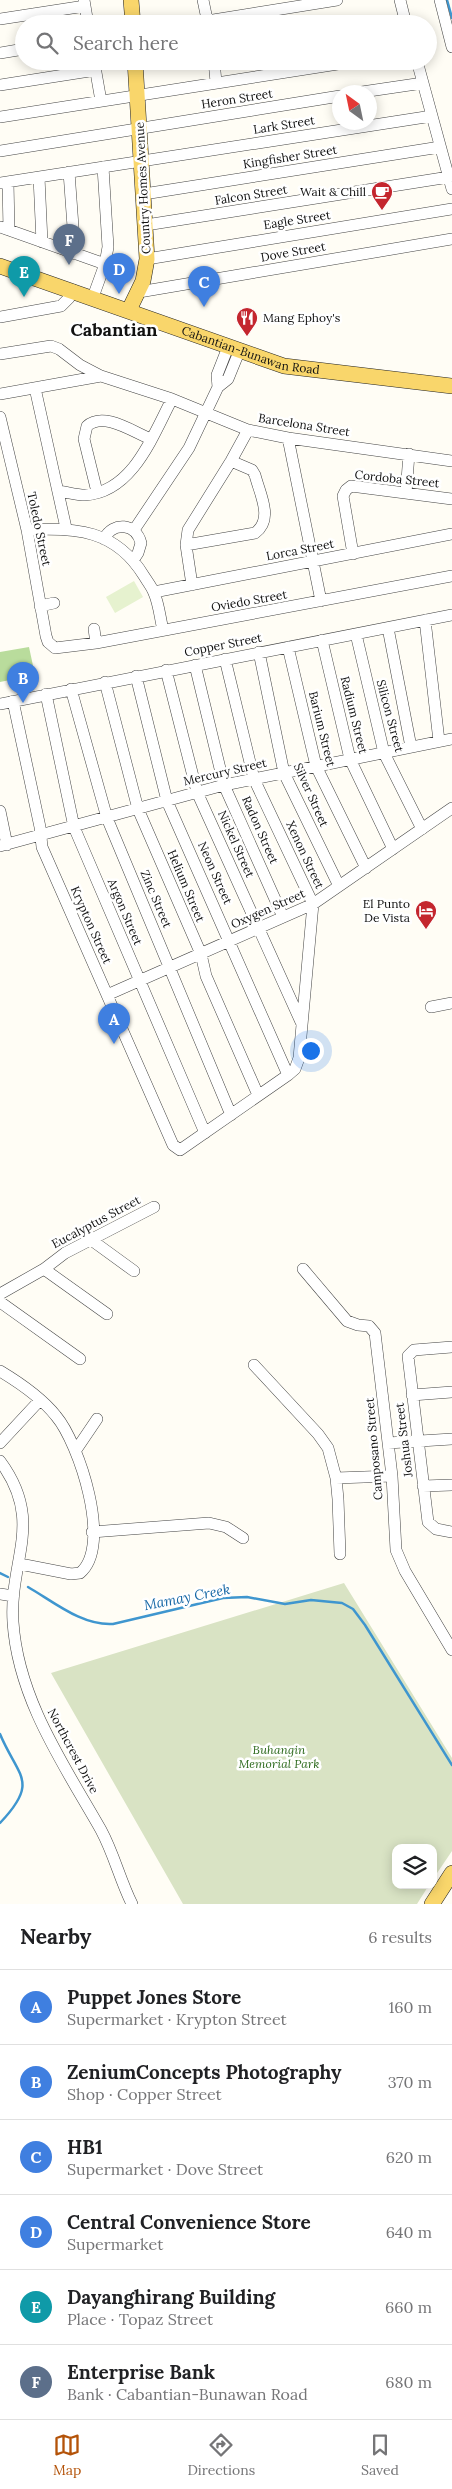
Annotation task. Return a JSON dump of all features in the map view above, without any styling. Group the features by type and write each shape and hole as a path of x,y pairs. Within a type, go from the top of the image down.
{"main road":[{"path":"132,0 133,15"},
{"name":"Country Homes Avenue","path":"129,310 138,292 147,258 136,70"},
{"name":"Cabantian-Bunawan Road","path":"0,266 73,290 234,349 299,368 452,386"},
{"path":"432,1904 452,1874"}],"street":[{"path":"203,0 206,15"},
{"path":"248,15 337,0"},
{"path":"400,0 402,15"},
{"path":"440,0 452,47"},
{"path":"21,15 84,3"},
{"path":"0,19 15,16"},
{"path":"0,53 15,50"},
{"path":"0,86 76,70"},
{"path":"96,70 101,101"},
{"path":"215,70 216,82"},
{"path":"0,118 297,70"},
{"path":"419,70 450,183"},
{"path":"377,90 422,83"},
{"name":"Heron Street","path":"0,151 332,97"},
{"name":"Lark Street","path":"4,182 432,116"},
{"name":"Kingfisher Street","path":"144,194 440,147"},
{"path":"92,297 105,264 108,238 103,167"},
{"path":"69,172 75,254"},
{"path":"39,177 42,242"},
{"path":"4,182 5,229 105,264"},
{"name":"Falcon Street","path":"146,225 450,183"},
{"name":"Eagle Street","path":"147,258 452,209"},
{"name":"Dove Street","path":"138,292 452,239"},
{"path":"0,316 61,306 67,301 73,290"},
{"name":"Barcelona Street","path":"0,354 51,346 59,349 80,365 100,376 172,399 248,430 288,438 452,460"},
{"path":"134,530 189,448 218,387 228,379 234,349"},
{"path":"0,394 100,376"},
{"path":"35,388 66,528"},
{"path":"58,491 85,494 97,492 115,484 129,473 151,439 172,399"},
{"name":"Toledo Street","path":"0,417 26,530 46,636 51,646"},
{"path":"97,492 84,439 84,431 87,426 97,420 108,421 151,439"},
{"path":"192,585 186,537 192,522 231,461 248,430"},
{"path":"288,438 321,601"},
{"path":"406,493 409,454"},
{"path":"186,545 255,533 262,528 266,518 255,475 252,470 231,461"},
{"name":"Cordoba Street","path":"353,554 343,496 351,486 452,499"},
{"path":"104,539 109,531 117,527 126,526 134,530 140,539 140,546 134,559"},
{"path":"26,530 66,528 104,539 134,559 154,592 163,630"},
{"name":"Lorca Street","path":"154,592 452,534"},
{"name":"Oviedo Street","path":"51,646 62,649 452,576"},
{"path":"40,606 54,603"},
{"name":"Copper Street","path":"0,704 71,688 452,615"},
{"path":"425,620 439,741"},
{"path":"388,628 411,747"},
{"path":"94,629 96,643"},
{"name":"Silicon Street","path":"356,634 384,753 422,829"},
{"name":"Radium Street","path":"322,640 350,759 393,849"},
{"name":"Barium Street","path":"288,647 316,766 366,868"},
{"name":"Silver Street","path":"259,652 284,773 339,886"},
{"name":"Xenon Street","path":"225,659 254,779 313,904 299,1058 292,1072"},
{"name":"Radon Street","path":"195,665 224,785 284,917"},
{"name":"Nickel Street","path":"166,670 197,792 302,1022"},
{"name":"Neon Street","path":"136,676 167,800 230,941 237,962 292,1072"},
{"name":"Helium Street","path":"105,682 138,809 201,954 206,976 258,1095"},
{"name":"Zinc Street","path":"71,688 107,818 231,1115"},
{"name":"Argon Street","path":"46,694 74,827 204,1134"},
{"name":"Krypton Street","path":"13,701 42,847 173,1145 177,1150 183,1148 204,1134"},
{"name":"Mercury Street","path":"4,846 224,785 452,739"},
{"name":"Oxygen Street","path":"107,995 313,904 452,808"},
{"path":"0,811 4,846"},
{"path":"431,1007 452,1003"},
{"path":"204,1134 292,1072"},
{"name":"Eucalyptus Street","path":"0,1294 44,1269 65,1253 154,1207"},
{"path":"90,1240 134,1271"},
{"path":"44,1269 107,1314"},
{"name":"Camposano Street","path":"303,1269 347,1321 369,1326 375,1334 392,1476 398,1556 452,1650"},
{"path":"0,1302 80,1358"},
{"name":"Joshua Street","path":"452,1347 410,1352 408,1356 423,1486 430,1525 439,1530 452,1532"},
{"path":"254,1366 325,1443 336,1478 340,1554"},
{"path":"0,1371 40,1400 56,1416 76,1450 89,1490 92,1507 92,1532 88,1562 80,1573 71,1574 20,1564"},
{"path":"412,1395 452,1392"},
{"path":"0,1443 40,1400"},
{"path":"76,1450 97,1419"},
{"path":"388,1443 452,1439"},
{"name":"Northcrest Drive","path":"0,1461 20,1494 22,1508 20,1564 13,1596 16,1647 39,1720 62,1765 101,1832 132,1904"},
{"path":"336,1478 392,1476"},
{"path":"423,1486 452,1485"},
{"path":"92,1532 208,1523 226,1527 243,1538"},
{"path":"0,1594 13,1596"}],"green space":[{"path":"134,581 143,597 115,613 106,597"},
{"path":"29,647 35,675 0,682 0,652"},
{"name":"Buhangin Memorial Park","path":"344,1583 452,1758 452,1851 437,1873 437,1844 392,1844 392,1889 426,1889 417,1904 183,1904 51,1673"}],"waterway":[{"path":"447,0 452,18"},
{"name":"Mamay Creek","path":"0,1573 8,1577"},
{"name":"Mamay Creek","path":"28,1587 69,1612 102,1624 113,1624 223,1598 247,1597 285,1604 311,1600 342,1603 353,1609 365,1625 452,1765"},
{"path":"0,1734 22,1779 19,1797 0,1823"}],"place":[{"name":"Wait & Chill","path":"382,211"},
{"name":"Enterprise Bank","path":"69,265"},
{"name":"Central Convenience Store","path":"119,294"},
{"name":"Dayanghirang Building","path":"24,297"},
{"name":"HB1","path":"204,307"},
{"name":"Mang Ephoy's","path":"247,337"},
{"name":"ZeniumConcepts Photography","path":"23,703"},
{"name":"El Punto De Vista","path":"426,930"},
{"name":"Puppet Jones Store","path":"114,1044"}],"district":[{"name":"Cabantian","path":"114,330"}]}
